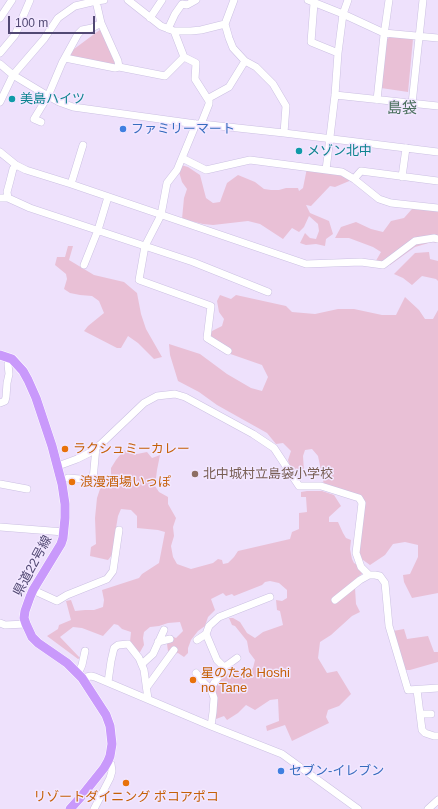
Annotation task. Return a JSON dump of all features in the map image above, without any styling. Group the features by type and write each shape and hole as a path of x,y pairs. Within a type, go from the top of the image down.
{"main road":[{"name":"県道22号線","path":"0,355 12,360 23,371 28,380 58,466 65,504 63,538 59,549 33,590 25,610 24,618 26,624"},
{"path":"26,624 32,637 38,643 66,663 80,676 106,715 110,726 112,744 108,761 104,768 70,809"}],"street":[{"path":"0,18 12,0"},
{"path":"0,53 15,35 30,0"},
{"path":"0,102 13,74 44,39 58,18 75,6 99,0 101,23 118,62 119,68"},
{"path":"128,0 160,26 171,30 201,30 226,24"},
{"path":"150,18 162,0"},
{"path":"196,0 187,5 182,4 175,14 171,30 184,57 196,63 195,79 209,101"},
{"path":"234,0 226,24 229,38 233,48 245,61 256,67 273,84 286,106 284,133"},
{"path":"326,170 343,14 348,0"},
{"path":"377,100 389,0"},
{"path":"412,104 423,0"},
{"path":"338,53 311,42 311,2 343,14 384,33 438,38"},
{"path":"41,122 34,119 48,96 65,58 78,34 82,30 92,28 101,23"},
{"path":"65,58 165,76 184,57"},
{"path":"228,351 207,338 211,306 139,280 145,246 161,215 167,183 177,170 209,104 209,98 229,87 245,61"},
{"path":"0,64 48,96 73,107 198,124 329,138 438,152"},
{"path":"335,95 438,106"},
{"path":"71,184 83,145"},
{"path":"402,177 406,148"},
{"path":"0,152 16,165 26,170 306,264 361,262 383,265 415,241 434,238 438,239"},
{"path":"182,158 206,170 250,160 342,172 354,179 379,199 391,203 438,208"},
{"path":"8,198 7,192 13,169 16,165"},
{"path":"354,179 361,171 438,181"},
{"path":"84,265 98,230 108,197"},
{"path":"0,198 8,198 30,208 193,262 268,292"},
{"path":"0,403 5,400 6,397 9,374 8,364 12,360"},
{"path":"58,466 89,453 144,403 157,396 175,394 196,402 247,430 274,448 299,486 321,486 359,498 362,503 356,553 361,567 369,575"},
{"path":"68,478 93,480 96,447"},
{"path":"0,484 27,489"},
{"path":"0,527 64,532"},
{"path":"33,590 57,601 107,579 113,571 119,530"},
{"path":"335,600 360,580 369,575 380,576 385,583 389,626 408,690 438,688"},
{"path":"197,640 206,634 209,626 218,617 270,596"},
{"path":"0,623 5,625 26,624"},
{"path":"142,664 153,654 164,630"},
{"path":"206,634 217,660 224,668"},
{"path":"158,642 170,639"},
{"path":"108,682 114,648 118,645 128,644 142,664 148,699"},
{"path":"147,687 174,650"},
{"path":"85,651 80,676 91,676 108,682 211,726 282,754 358,809"},
{"path":"211,689 224,668 237,658"},
{"path":"196,673 211,689 214,698 211,726"},
{"path":"417,690 422,730 425,733 438,736"},
{"path":"420,714 431,714"},
{"path":"94,809 112,771 111,764 108,761"},
{"path":"428,809 438,800"}],"shaded area":[{"path":"101,29 117,63 114,65 71,57 70,52"},
{"path":"391,36 413,39 408,92 381,88 386,40"},
{"path":"181,165 188,167 200,175 206,198 213,203 220,202 227,183 238,175 255,182 264,189 279,190 286,188 298,188 299,191 303,188 307,168 326,170 354,179 335,187 330,186 311,206 306,205 310,213 329,221 333,234 326,239 325,246 316,244 306,245 300,243 305,233 310,238 316,239 319,231 318,224 309,216 304,227 299,232 292,228 283,239 260,224 248,221 213,225 182,219 184,198 187,189 182,182 179,172"},
{"path":"412,209 438,210 438,243 432,242 415,247 390,265 374,264 381,252 373,247 349,238 335,238 341,227 356,222 371,229 383,232 391,221 404,218"},
{"path":"68,246 73,246 69,260 94,275 124,282 137,293 141,314 146,329 162,357 154,359 138,343 128,336 121,348 117,348 84,331 104,313 99,301 92,296 70,293 64,289 67,279 66,274 55,265 57,257 65,257"},
{"path":"429,252 430,259 438,261 438,281 436,279 422,276 412,285 403,278 394,274 415,253"},
{"path":"220,295 231,299 236,295 286,306 292,312 315,314 338,309 354,309 382,315 396,315 405,297 419,310 425,319 433,319 438,310 438,593 412,598 404,582 403,575 410,574 418,557 418,545 405,542 393,544 385,555 370,565 356,555 361,496 324,485 318,456 312,449 305,450 303,456 304,471 302,475 292,474 288,460 291,451 283,443 276,444 267,433 178,381 170,355 169,344 200,354 227,374 251,388 262,391 268,377 262,365 219,350 210,342 210,332 222,326 224,319 219,312 217,301"},
{"path":"124,450 137,454 147,452 152,458 160,455 155,486 159,492 168,497 168,504 176,518 173,527 174,536 171,546 173,557 177,564 191,569 213,563 218,559 222,560 223,564 228,563 238,551 290,539 292,532 299,529 299,513 307,512 306,497 301,497 301,492 322,491 334,495 341,506 329,517 329,522 338,522 346,538 351,540 350,549 354,563 366,570 332,600 355,588 356,604 360,612 352,616 331,635 320,642 318,658 327,673 337,671 351,694 339,706 328,710 326,717 329,723 292,741 285,725 267,731 266,726 279,721 278,699 270,700 255,710 246,705 238,713 227,720 224,716 216,719 216,696 214,690 218,681 230,672 245,674 253,668 255,660 249,652 247,641 235,626 232,625 229,618 233,618 240,622 247,633 255,638 263,632 283,625 280,611 277,610 276,600 282,601 287,598 287,590 279,583 270,581 265,582 262,585 234,596 232,594 226,596 223,593 211,599 215,610 208,617 205,626 198,631 191,640 188,653 184,657 178,653 173,654 168,651 167,644 171,636 176,638 183,631 180,622 150,627 144,632 144,645 139,654 130,642 131,632 114,624 103,636 82,628 73,627 60,637 80,658 78,659 47,636 58,629 59,625 71,620 66,601 71,600 75,611 94,610 103,607 104,600 102,590 139,578 142,574 159,563 165,532 137,528 137,516 131,510 121,509 118,516 114,548 112,555 108,560 90,556 91,547 96,544 95,518 97,498 100,489 111,481 111,468"},
{"path":"404,629 407,639 428,636 434,652 438,652 438,662 410,670 404,670 393,631"}],"place":[{"name":"美島ハイツ","path":"12,99"},
{"name":"ファミリーマート","path":"123,129"},
{"name":"メゾン北中","path":"299,151"},
{"name":"ラクシュミーカレー","path":"65,449"},
{"name":"北中城村立島袋小学校","path":"195,474"},
{"name":"浪漫酒場いっぽ","path":"72,482"},
{"name":"星のたね Hoshi no Tane","path":"193,680"},
{"name":"セブン-イレブン","path":"281,771"},
{"name":"リゾートダイニング ポコアポコ","path":"126,783"}],"district":[{"name":"島袋","path":"402,109"}]}
